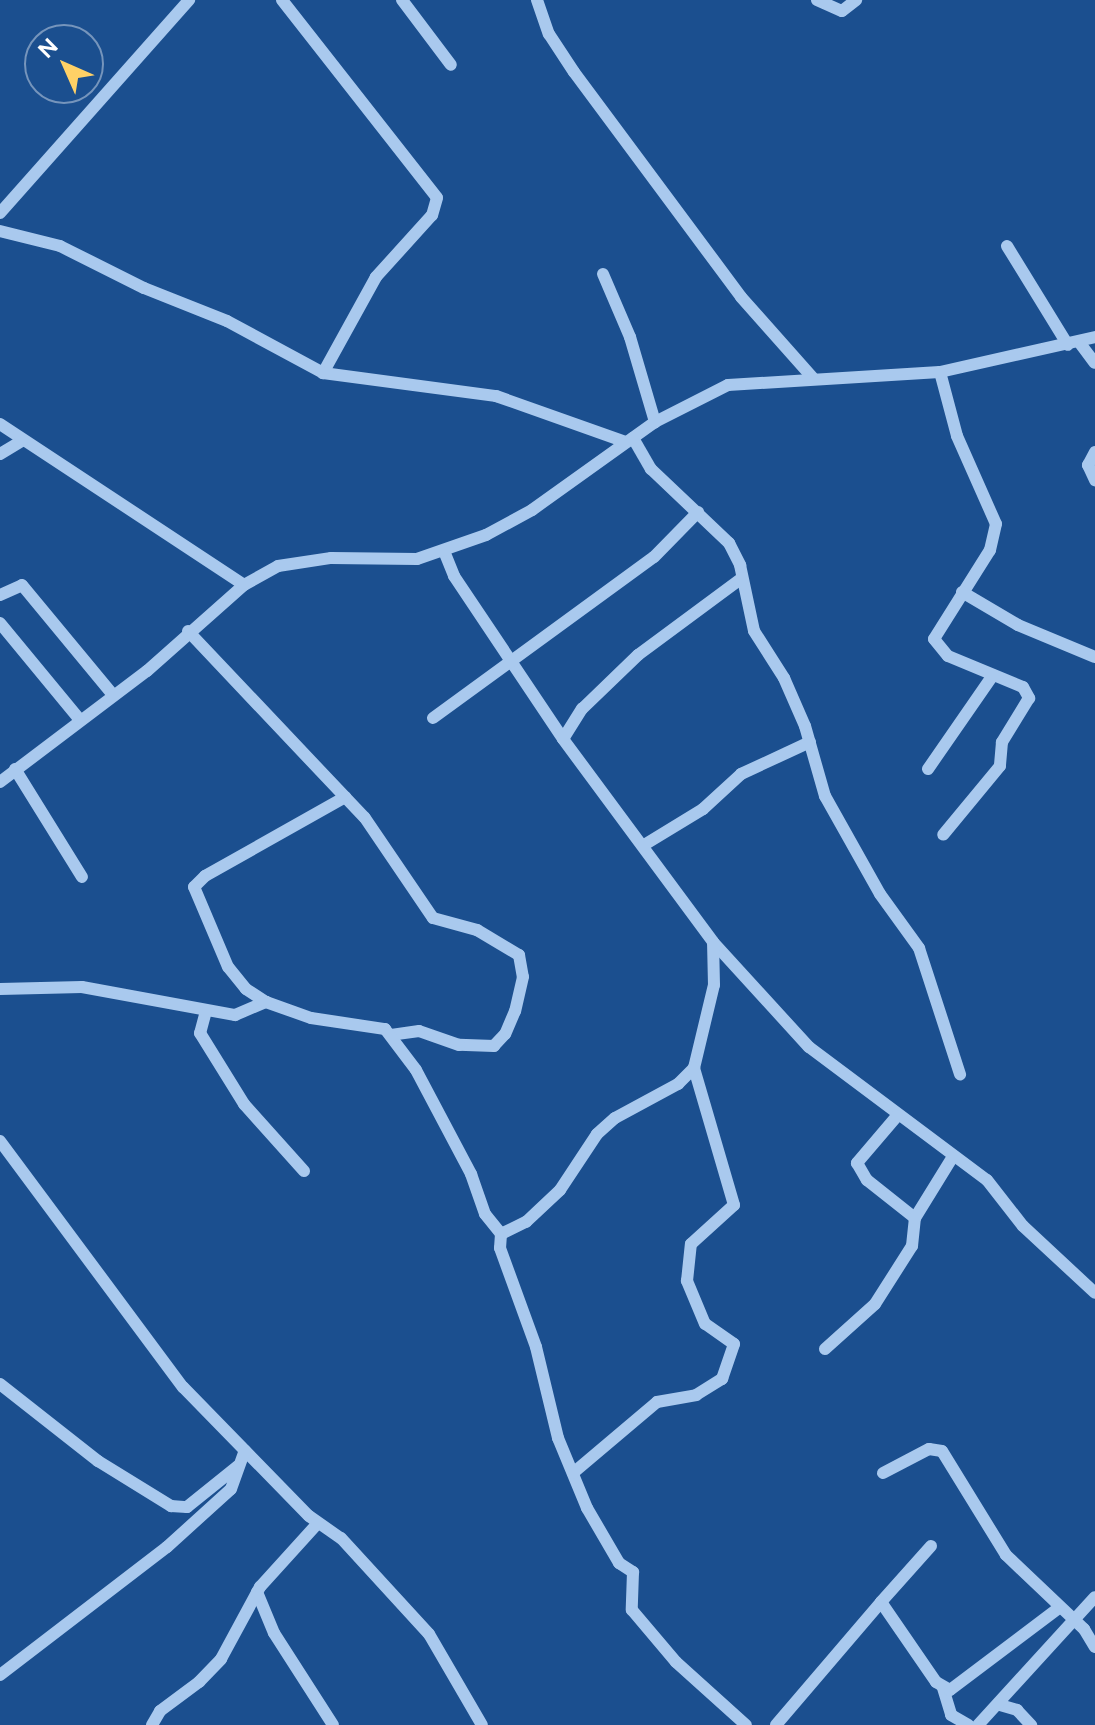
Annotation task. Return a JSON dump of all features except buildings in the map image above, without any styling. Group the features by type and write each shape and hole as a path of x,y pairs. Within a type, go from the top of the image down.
{"street":[{"path":"1,209 189,0"},
{"path":"282,0 437,198 432,215 376,277 323,373"},
{"path":"402,0 451,65"},
{"path":"537,0 549,34 574,72 741,297 813,378"},
{"path":"817,0 842,11 856,0"},
{"path":"0,231 60,246 144,288 227,321 323,373 496,396 629,440 651,469 729,543 742,578 754,631 784,678 810,742 825,796 880,894 919,948 960,1074"},
{"path":"1007,246 1074,343 1095,363"},
{"path":"603,274 630,337 655,422"},
{"path":"0,782 79,719 147,671 188,631 244,585 304,560 396,562 444,551 509,524 655,422 728,385 940,372 1095,337"},
{"path":"940,372 957,436 996,524 990,550 934,639 948,656 1023,687 1028,705 1002,742 1000,766 943,835"},
{"path":"0,424 244,585"},
{"path":"0,454 22,441"},
{"path":"1095,452 1088,465 1095,480"},
{"path":"433,718 654,557 698,512"},
{"path":"444,551 454,576 563,739 713,942 809,1047 952,1158 987,1180 1023,1226 1095,1293"},
{"path":"563,739 582,709 638,655 742,578"},
{"path":"0,595 22,585 113,695"},
{"path":"962,592 1018,625 1095,657"},
{"path":"0,623 79,719"},
{"path":"188,631 345,797 428,912 477,930 519,955 523,977 505,1034 494,1046 459,1045 419,1031 391,1035"},
{"path":"928,769 993,675"},
{"path":"644,845 703,809 741,774 810,742"},
{"path":"15,769 82,877"},
{"path":"345,797 205,876 194,887 228,967 246,989 266,1002 311,1018 379,1026 391,1035 416,1070 471,1174 485,1214 501,1234 500,1248 511,1289 536,1347 558,1438 619,1563 633,1572 632,1610 676,1662 746,1725"},
{"path":"573,1473 657,1402 696,1395 722,1379 734,1344 705,1324 687,1281 691,1244 734,1205 694,1068 714,985 713,942"},
{"path":"0,989 82,987 235,1015 266,1002"},
{"path":"206,1011 200,1033 244,1104 304,1171"},
{"path":"501,1234 526,1222 560,1190 597,1134 615,1118 678,1084 694,1068"},
{"path":"897,1116 857,1163 867,1180 915,1218"},
{"path":"0,1141 183,1387 318,1523 341,1538 429,1634 482,1725"},
{"path":"825,1349 869,1314 912,1246 915,1218 952,1158"},
{"path":"0,1384 98,1461 171,1506 187,1507 241,1464"},
{"path":"883,1473 929,1449 942,1451 1006,1555 1075,1622 1095,1647"},
{"path":"0,1675 167,1547 231,1489 245,1450"},
{"path":"151,1724 221,1659 257,1592 318,1523"},
{"path":"776,1725 931,1546"},
{"path":"257,1592 274,1633 333,1725"},
{"path":"978,1725 1000,1705 1095,1597"},
{"path":"881,1602 943,1688 951,1715 968,1725"},
{"path":"943,1688 958,1686 1059,1608"},
{"path":"1000,1705 1017,1710 1031,1725"}]}
